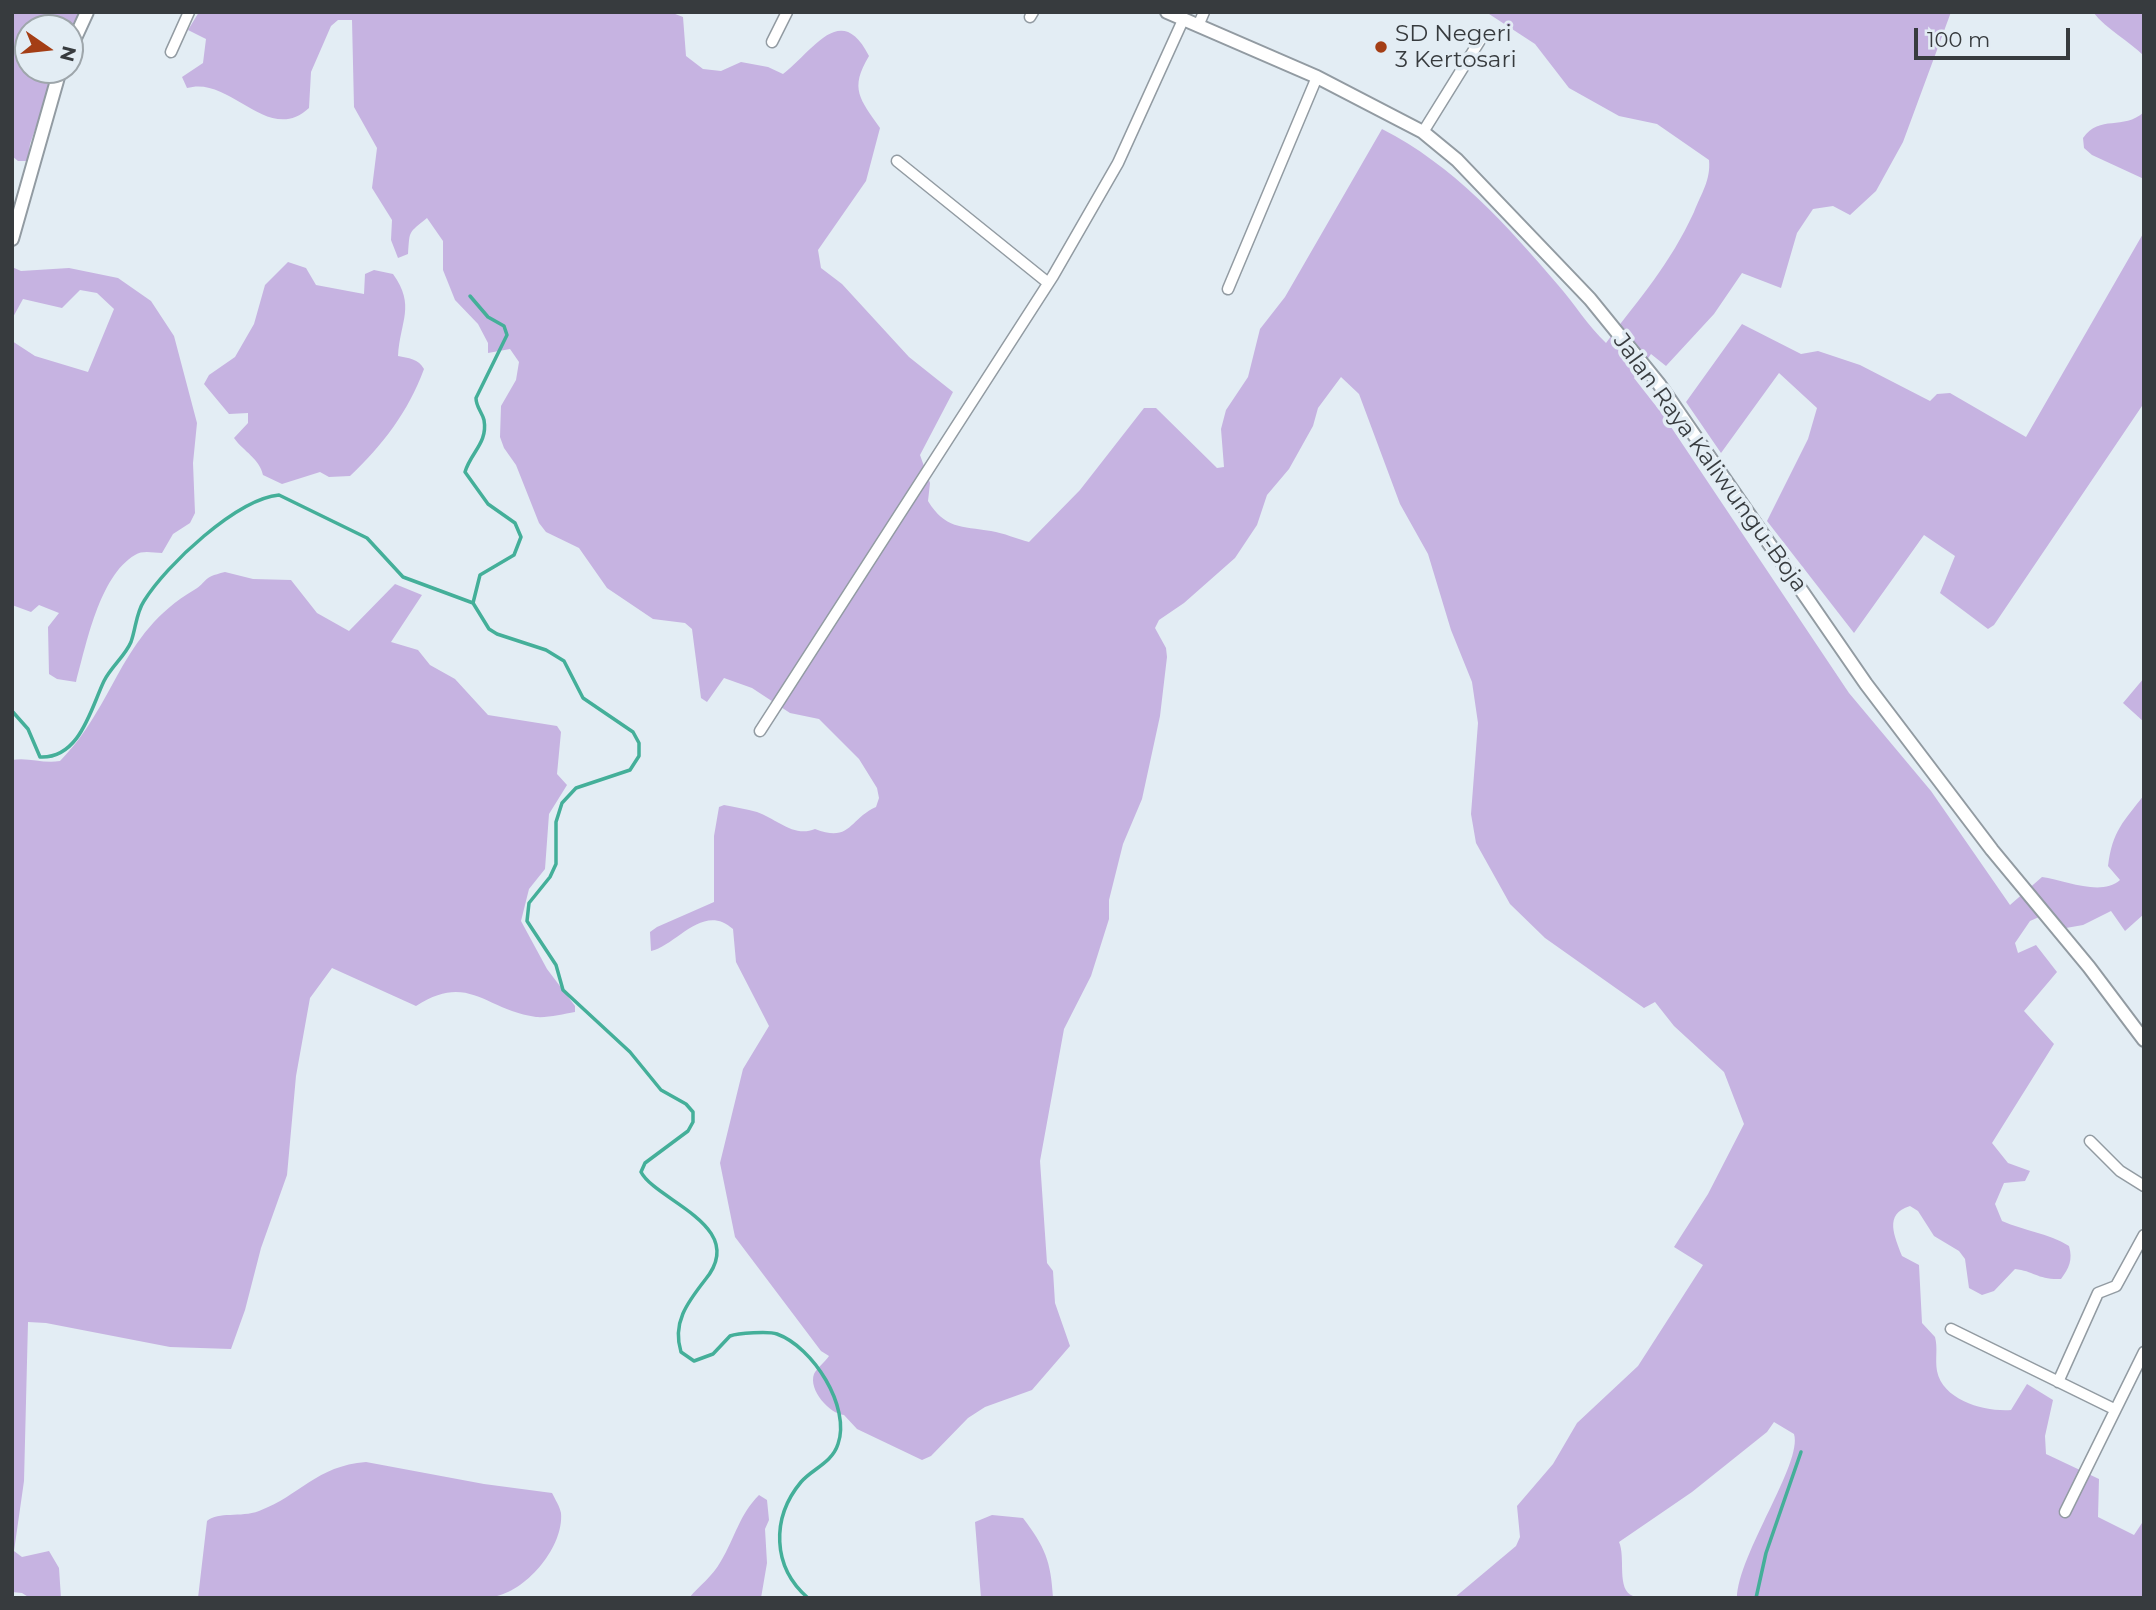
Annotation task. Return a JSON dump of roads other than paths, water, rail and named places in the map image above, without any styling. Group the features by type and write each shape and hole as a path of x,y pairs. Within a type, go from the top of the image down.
{"main road":[{"name":"Jalan Raya Kaliwungu-Boja","path":"1167,12 1317,77 1423,132 1443,147 1590,299 1651,373 1866,684 1992,850 2144,1040"},
{"path":"12,239 56,84"}],"street":[{"path":"171,52 190,12"},
{"path":"772,42 787,12"},
{"path":"1198,26 1204,12"},
{"path":"760,731 1047,282 1118,163 1183,20"},
{"path":"1423,132 1482,37"},
{"path":"1228,289 1317,77"},
{"path":"897,161 1047,282"},
{"path":"2090,1141 2120,1171 2144,1186"},
{"path":"2059,1382 2098,1293 2116,1286 2144,1235"},
{"path":"1951,1329 2114,1409"},
{"path":"2066,1512 2144,1352"}],"waterway":[{"path":"470,296 488,317 504,326 507,335 476,398 484,420 484,435 465,472 488,504 515,523 521,537 514,555 480,575 473,603"},
{"path":"12,711 28,729 40,757 65,750 82,730 104,681 128,647 141,606 154,586 185,553 224,521 262,499 279,495 367,538 403,577 473,603 489,629 497,634 546,650 564,661 583,698 633,732 639,743 639,756 630,770 576,788 562,803 556,822 556,864 550,877 529,903 527,921 556,965 563,990 630,1052 661,1090 686,1104 693,1112 693,1122 688,1131 645,1163 641,1172 650,1183 695,1217 708,1230 716,1244 716,1261 687,1305 680,1323 678,1332 681,1352 694,1361 713,1354 730,1336 777,1334 804,1351 816,1365 834,1396 841,1429 838,1444 827,1461 806,1477 791,1496 781,1526 782,1557 796,1586 808,1598"},
{"path":"1756,1598 1766,1553 1801,1452"}],"place":[{"name":"SD Negeri 3 Kertosari","path":"1381,47"}]}
